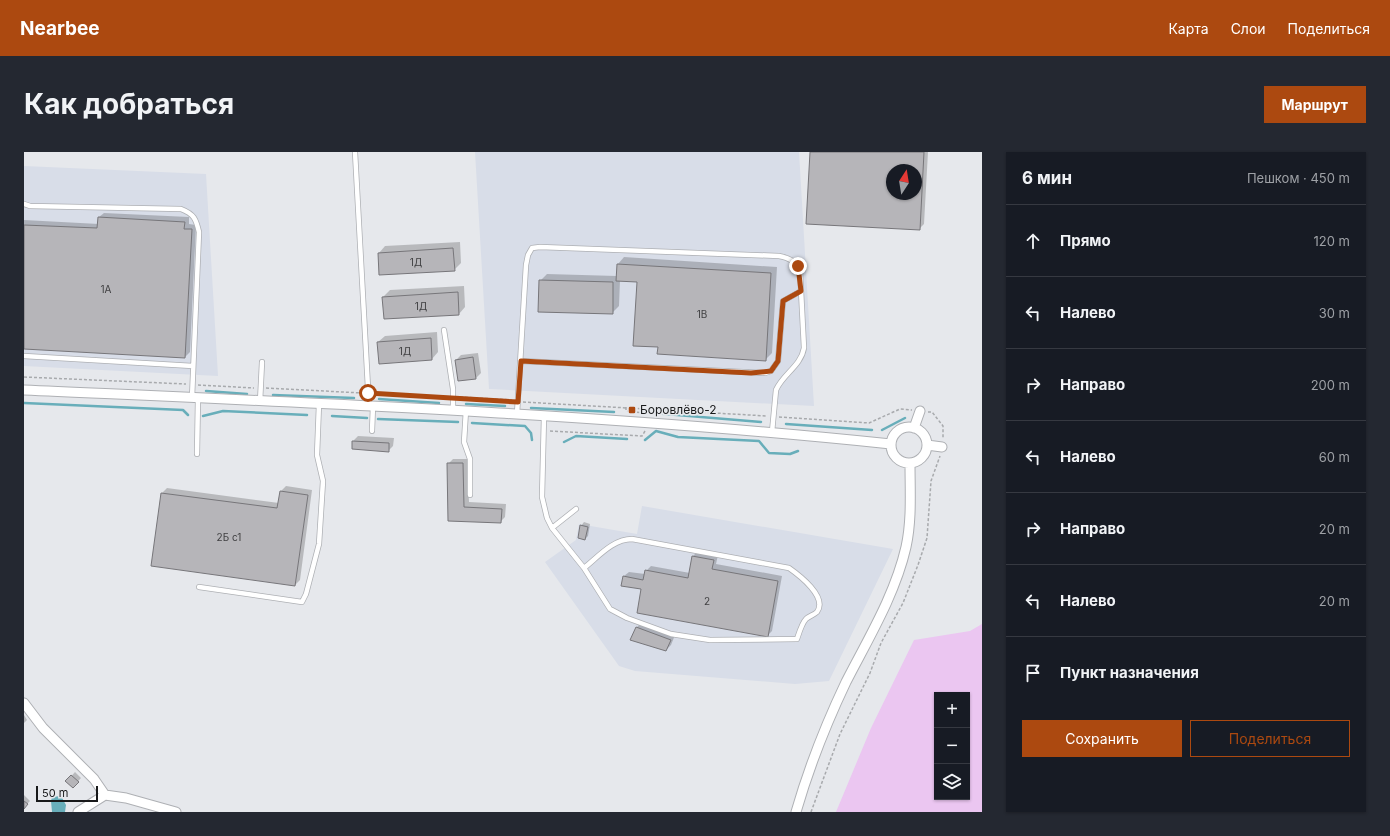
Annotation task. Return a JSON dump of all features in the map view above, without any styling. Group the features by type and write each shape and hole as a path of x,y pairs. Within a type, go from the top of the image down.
{"street":[{"path":"24,390 260,402 466,410 772,432 891,444"},
{"path":"914,428 920,411"},
{"path":"906,427 914,428 923,433 927,445 923,456 919,460 910,463 898,459 894,454 891,444 896,433 901,429 906,427"},
{"path":"927,445 942,447"},
{"path":"796,812 810,766 830,717 878,620 898,574 908,535 910,463"},
{"path":"24,703 43,728 94,779 105,795"},
{"path":"78,812 105,795 126,798 176,812"}],"lane":[{"path":"355,152 368,393 371,406 372,431"},
{"path":"24,204 30,206 181,209 191,213 197,222 200,232 192,384 195,398 198,454"},
{"path":"517,414 528,254 536,247 780,256 788,258 798,266 801,291 803,353 802,358 779,384 776,390 772,432"},
{"path":"521,361 765,373 771,371 778,361 783,301 801,291"},
{"path":"444,330 453,397 453,410"},
{"path":"24,356 193,366"},
{"path":"260,402 262,362"},
{"path":"199,587 302,602 306,594 319,544 323,481 317,455 319,404"},
{"path":"466,410 464,442 470,459 470,495"},
{"path":"544,415 542,496 547,518 552,528 584,568 610,609 627,618 671,634 710,640 797,639 805,619 817,613 819,607 816,594 800,576 789,568 632,539 625,539 616,543 584,568"},
{"path":"552,528 576,509"}],"path":[{"path":"24,377 453,397 869,423 900,409 932,412 944,426 942,447 932,481 927,538 903,603 881,643 870,673 840,734 811,812"},
{"path":"626,407 626,411 646,414"},
{"path":"636,412 637,408"},
{"path":"544,430 642,436 649,428"}],"shaded area":[{"path":"475,152 799,152 814,406 489,389"},
{"path":"24,166 206,174 218,376 24,366"},
{"path":"642,506 893,549 829,681 795,684 635,671 619,666 545,562 576,540 579,524 637,534"},
{"path":"982,624 982,812 836,812 871,728 914,640 970,631"}],"water":[{"path":"61,796 66,805 65,812 52,812 52,797"}],"building":[{"path":"810,152 924,152 922,191 922,164 886,164 886,200 922,200 920,230 806,224"},
{"path":"98,217 185,222 184,229 192,229 185,358 24,349 24,225 97,228"},
{"path":"453,248 455,271 379,275 378,253"},
{"path":"617,264 771,273 766,361 657,354 658,347 633,346 637,282 616,281"},
{"path":"539,280 613,282 613,314 538,312"},
{"path":"458,292 459,315 384,319 382,297"},
{"path":"431,338 432,360 379,364 377,342"},
{"path":"473,357 476,379 458,381 455,360"},
{"path":"352,441 389,443 389,452 352,449"},
{"path":"447,463 463,463 464,507 502,509 501,523 448,521"},
{"path":"280,491 308,495 295,586 151,566 161,493 277,508"},
{"path":"580,525 588,527 585,540 578,538"},
{"path":"692,556 714,560 712,569 778,581 768,637 637,613 641,589 621,586 623,576 643,580 645,570 688,578"},
{"path":"636,627 671,640 666,651 630,640"},
{"path":"71,775 79,782 73,788 65,781"},
{"path":"24,801 28,804 24,809"}],"waterway":[{"path":"206,391 247,394"},
{"path":"273,395 354,398"},
{"path":"379,399 439,403"},
{"path":"24,403 183,410 188,415"},
{"path":"466,404 505,406"},
{"path":"531,408 614,412"},
{"path":"203,416 223,411 307,415"},
{"path":"653,413 761,422"},
{"path":"332,416 367,418"},
{"path":"882,430 905,418"},
{"path":"378,419 458,422"},
{"path":"472,423 525,426 531,433 532,440"},
{"path":"786,424 872,430"},
{"path":"645,440 656,431 678,437 759,441 769,453 790,454 798,451"},
{"path":"564,442 576,436 627,439"}],"place":[{"name":"Боровлёво-2","path":"632,410"}],"route":[{"path":"368,393 513,400 518,402 521,361 765,373 771,371 778,361 783,301 791,295 801,291 800,271 798,266"}]}
